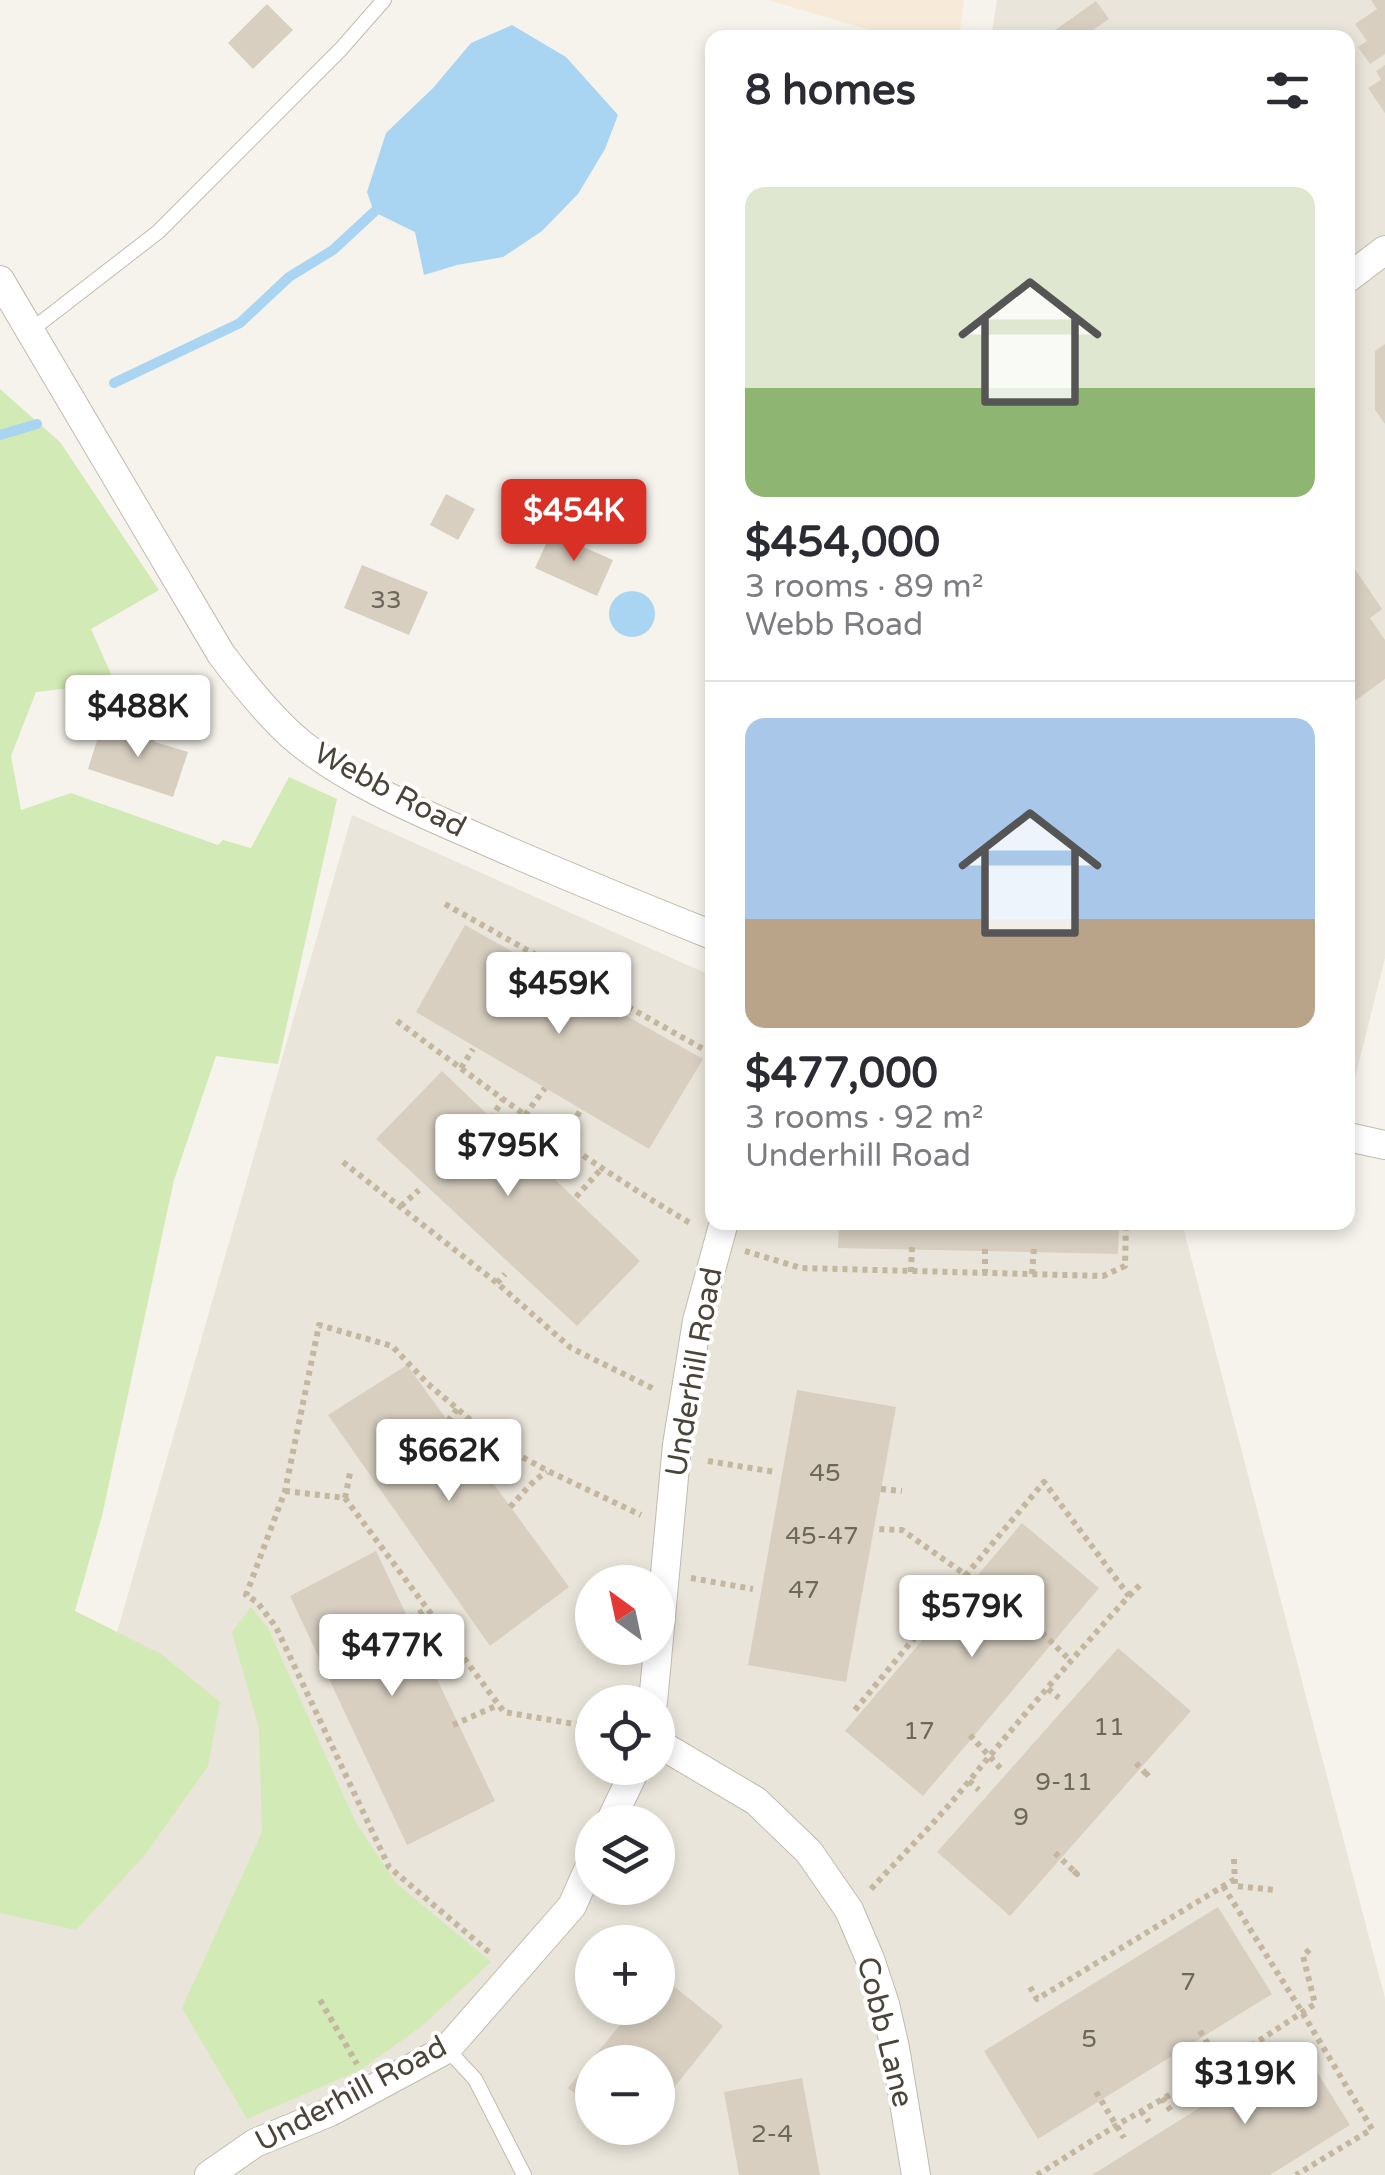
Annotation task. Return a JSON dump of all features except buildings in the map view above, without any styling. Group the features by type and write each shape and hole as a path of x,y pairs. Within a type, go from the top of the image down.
{"street":[{"path":"1355,273 1385,250"},
{"name":"Webb Road","path":"0,280 221,654 292,736 324,759 411,808 705,933"},
{"path":"1355,1139 1385,1145"},
{"name":"Underhill Road","path":"655,1685 677,1445 697,1321 722,1230"},
{"name":"Cobb Lane","path":"675,1753 756,1802 808,1852 849,1910 885,2004 916,2175"},
{"name":"Underhill Road","path":"209,2175 255,2143 330,2112 447,2049 575,1899"}],"lane":[{"path":"30,331 158,232 384,0"},
{"path":"447,2049 475,2079 524,2175"}],"path":[{"path":"445,904 705,1050"},
{"path":"397,1021 562,1142 692,1224"},
{"path":"461,1068 473,1050"},
{"path":"525,1115 545,1088"},
{"path":"491,1118 504,1099"},
{"path":"562,1142 580,1112"},
{"path":"523,1146 539,1125"},
{"path":"344,1162 572,1348 664,1394"},
{"path":"576,1197 602,1168"},
{"path":"401,1206 419,1190"},
{"path":"740,1250 801,1268 1103,1276 1125,1266 1126,1230"},
{"path":"912,1246 912,1272"},
{"path":"985,1249 986,1273"},
{"path":"1032,1274 1034,1249"},
{"path":"497,1283 506,1274"},
{"path":"489,1952 389,1868 276,1628 246,1594 285,1491 319,1325 392,1346 428,1384 500,1444 652,1520"},
{"path":"448,1421 458,1408"},
{"path":"708,1461 775,1472"},
{"path":"510,1507 532,1480 548,1471"},
{"path":"345,1498 350,1473"},
{"path":"855,1710 1044,1482 1129,1596"},
{"path":"881,1489 902,1490"},
{"path":"285,1491 345,1498 504,1712 575,1724"},
{"path":"876,1529 902,1530 966,1574"},
{"path":"690,1578 753,1589"},
{"path":"871,1889 1141,1584"},
{"path":"401,1624 427,1609"},
{"path":"1042,1633 1070,1660"},
{"path":"421,1661 452,1643"},
{"path":"1048,1689 1059,1698"},
{"path":"453,1725 498,1705"},
{"path":"970,1736 1002,1770"},
{"path":"1136,1762 1150,1777 1146,1773"},
{"path":"969,1782 979,1790"},
{"path":"1055,1854 1077,1874 1072,1870"},
{"path":"1234,1859 1235,1886 1275,1890"},
{"path":"1030,1987 1037,1999 1235,1879"},
{"path":"1223,1886 1372,2129 1296,2175"},
{"path":"1036,2175 1222,2065 1315,2004 1303,1956 1310,1949"},
{"path":"320,2000 360,2070"},
{"path":"1200,2032 1229,2078"},
{"path":"1096,2092 1124,2138"},
{"path":"1162,2098 1172,2111"},
{"path":"1142,2111 1149,2122"}],"shaded area":[{"path":"768,0 964,0 960,30 870,30"},
{"path":"997,0 1385,0 1385,958 1355,1078 1355,30 992,30"},
{"path":"352,815 705,973 705,1230 1184,1230 1385,1998 1385,2175 0,2175 0,1757 107,1667"}],"green space":[{"path":"0,389 60,442 159,590 91,629 115,683 36,692 11,756 21,810 71,793 218,845 223,840 251,848 289,777 337,799 278,1064 216,1056 174,1180 102,1516 75,1611 161,1654 220,1702 208,1766 145,1855 76,1930 0,1913"},
{"path":"251,1607 268,1628 356,1823 396,1883 491,1962 422,2026 360,2070 247,2119 182,2008 262,1832 259,1729 232,1632"}],"water":[{"path":"512,25 566,57 618,115 605,149 578,194 542,231 503,257 424,275 415,232 374,212 367,192 386,133 433,88 471,43"},
{"path":"632,591 648,598 655,614 648,630 632,637 616,630 609,614 616,598"}],"waterway":[{"path":"114,383 240,323 289,277 333,250 374,212"},
{"path":"0,435 37,424"}]}
